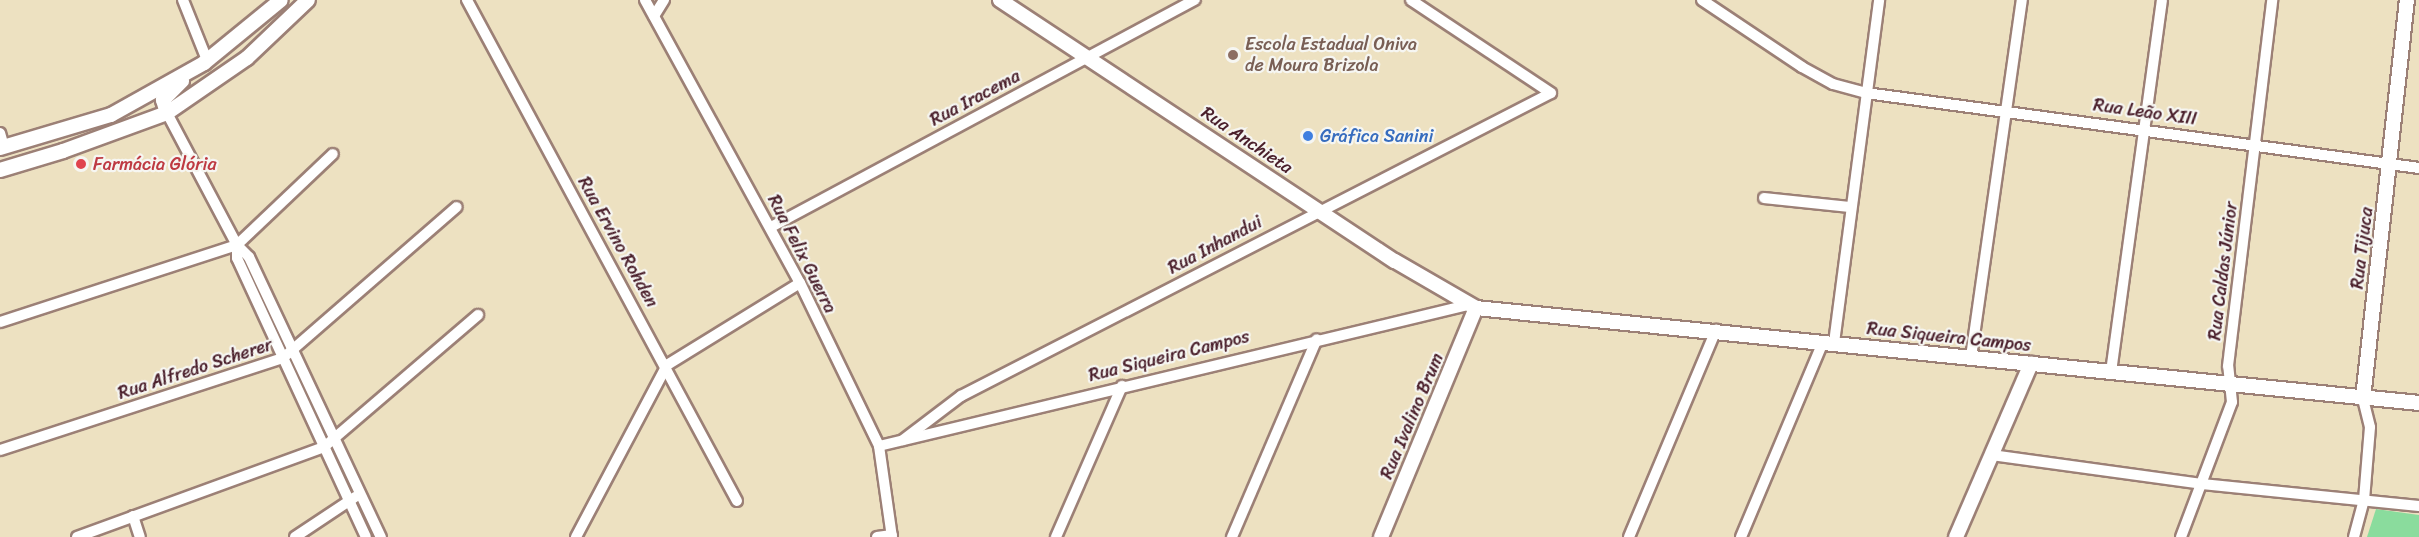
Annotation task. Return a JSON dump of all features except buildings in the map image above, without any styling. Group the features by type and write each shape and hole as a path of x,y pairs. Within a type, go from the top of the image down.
{"main road":[{"path":"2,148 111,115 190,72 280,0"},
{"path":"0,170 63,151 167,113 247,58 308,0"},
{"name":"Rua Anchieta","path":"1000,0 1472,307"},
{"name":"Rua Tijuca","path":"2363,399 2407,0"},
{"path":"196,93 213,74 207,60"},
{"path":"167,113 163,100 190,72"},
{"name":"Rua Siqueira Campos","path":"1472,307 2419,403"},
{"name":"Rua Ivalino Brum","path":"1381,537 1472,307"},
{"path":"1956,537 2031,364"}],"street":[{"path":"183,0 207,60"},
{"name":"Rua Ervino Rohden","path":"467,0 667,365 737,501"},
{"name":"Rua Felix Guerra","path":"645,0 771,227 879,446 892,536"},
{"path":"654,16 664,0"},
{"name":"Rua Iracema","path":"771,227 1195,0"},
{"name":"Rua Inhandui","path":"903,440 962,396 1319,209 1551,93 1411,0"},
{"name":"Rua Leão XIII","path":"1702,0 1802,67 1833,84 1866,93 2147,128 2419,168"},
{"path":"1741,537 1828,342 1850,207 1879,0"},
{"path":"1971,357 2022,0"},
{"path":"2111,372 2147,128 2162,0"},
{"name":"Rua Caldas Júnior","path":"2181,537 2232,402 2228,366 2272,0"},
{"path":"167,113 237,245 249,256 381,537"},
{"path":"0,133 2,148"},
{"path":"0,322 237,245 333,154"},
{"path":"1764,198 1850,207"},
{"name":"Rua Alfredo Scherer","path":"0,450 283,358 294,352 457,207"},
{"path":"237,245 237,258 366,537"},
{"path":"576,537 667,365 800,283"},
{"name":"Rua Siqueira Campos","path":"879,446 1317,339 1472,307"},
{"path":"77,537 324,447 336,440 478,315"},
{"path":"1629,537 1716,330"},
{"path":"1232,537 1317,339"},
{"path":"1056,537 1122,386"},
{"name":"Rua Tijuca","path":"2354,537 2364,500 2370,427 2363,399"},
{"path":"1992,455 2202,484 2419,506"},
{"path":"295,537 361,493"},
{"path":"133,516 140,537"},
{"path":"877,537 892,536"}],"green space":[{"path":"2376,509 2419,515 2419,537 2367,537"}],"place":[{"name":"Escola Estadual Oniva de Moura Brizola","path":"1233,55"},
{"name":"Gráfica Sanini","path":"1308,136"},
{"name":"Farmácia Glória","path":"81,164"}]}
